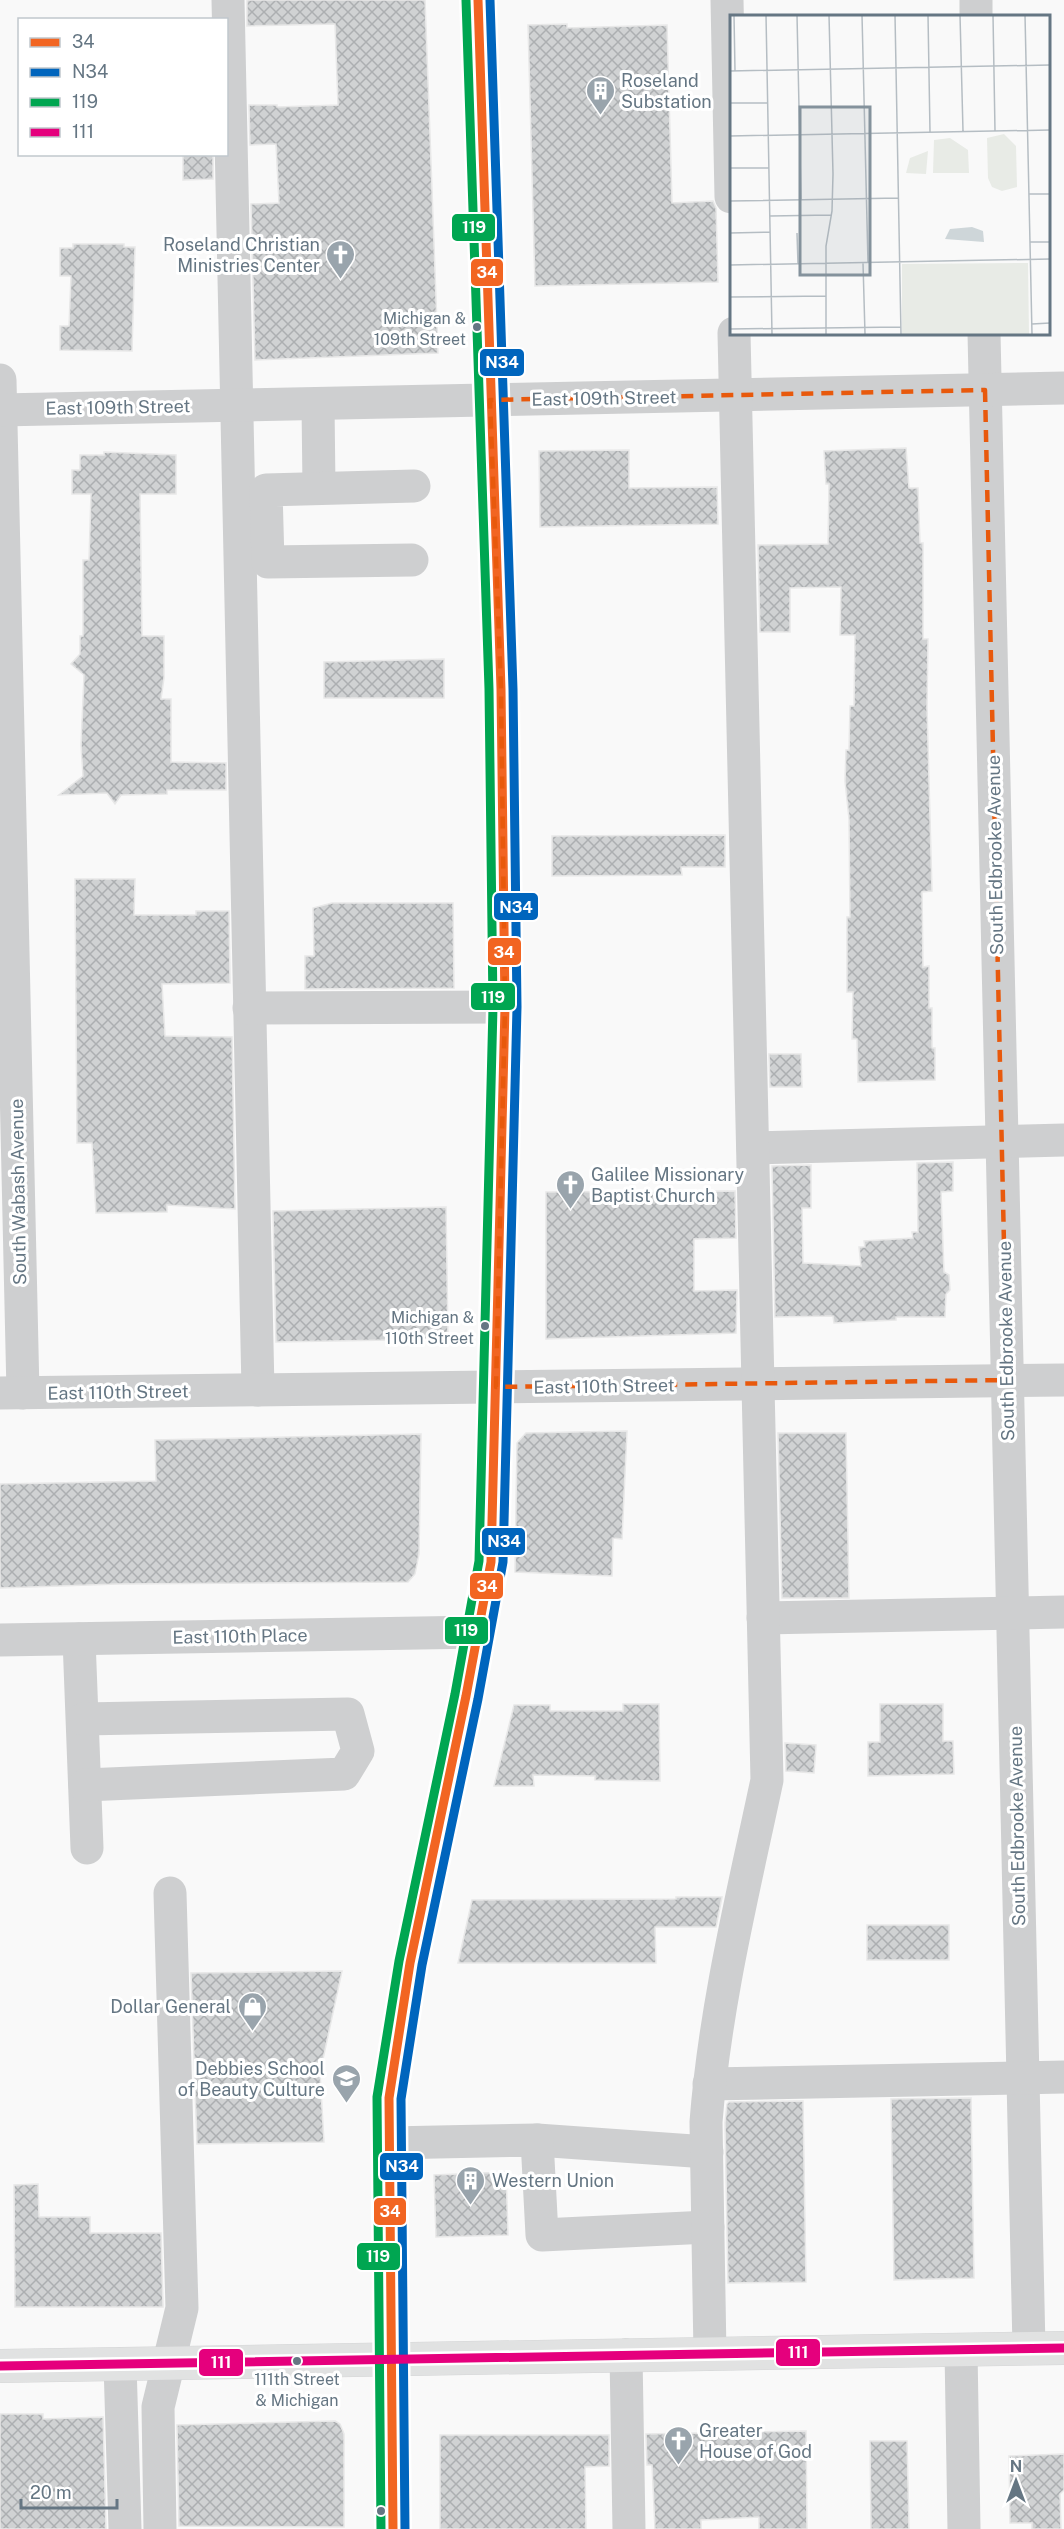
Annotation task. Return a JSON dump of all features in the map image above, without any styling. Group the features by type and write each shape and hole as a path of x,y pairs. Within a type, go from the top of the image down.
{"main road":[{"path":"393,2529 389,2098 397,2029 480,1632 491,1562 505,1007 501,689 478,0"},
{"path":"0,2366 1064,2348"}],"street":[{"path":"228,0 258,1390"},
{"path":"726,0 730,158"},
{"path":"710,2354 707,2152 709,2084 725,1979 767,1780 734,334"},
{"name":"South Edbrooke Avenue","path":"984,334 1029,2348"},
{"name":"East 109th Street","path":"0,400 236,405 1064,388"},
{"name":"South Wabash Avenue","path":"0,400 11,1393"},
{"path":"318,404 319,488"},
{"path":"412,560 268,562 266,490 414,486"},
{"path":"249,1008 505,1007"},
{"path":"753,1148 1064,1140"},
{"name":"East 110th Street","path":"11,1393 1064,1380"},
{"path":"763,1618 1064,1612"},
{"name":"East 110th Place","path":"0,1640 480,1632"},
{"path":"79,1639 87,1848"},
{"path":"82,1719 348,1714 358,1751 344,1774 85,1785"},
{"path":"160,2529 158,2407 182,2308 170,1893"},
{"path":"709,2084 1064,2077"},
{"path":"389,2143 537,2140 707,2152"},
{"path":"537,2140 542,2235 708,2227"},
{"path":"961,2350 964,2529"},
{"path":"626,2355 630,2529"},
{"path":"120,2364 125,2529"}],"highlighted area":[{"path":"985,390 1007,1380 496,1387 505,1007 501,689 490,400"}],"building":[{"path":"247,0 425,0 438,353 255,360 251,204 279,203 276,144 250,145 249,105 277,105 277,107 338,105 335,24 247,26"},
{"name":"Roseland Substation","path":"567,24 567,28 667,25 672,203 713,201 716,208 718,282 535,286 528,25"},
{"path":"183,156 213,156 213,179 183,180"},
{"path":"73,244 124,244 124,247 135,247 132,351 60,350 60,326 69,326 71,276 60,276 60,248 73,248"},
{"path":"906,448 909,488 918,488 920,543 923,543 923,639 928,639 927,707 932,891 922,892 923,967 929,966 929,1008 932,1008 935,1080 858,1082 857,1039 852,1039 853,992 847,992 847,917 850,917 849,819 845,781 846,750 849,750 850,706 854,706 855,635 840,635 841,587 790,588 790,632 760,632 758,545 828,544 829,484 826,484 824,451"},
{"path":"629,450 629,488 717,487 718,524 540,527 539,451"},
{"path":"104,452 176,455 176,494 140,494 142,636 164,636 164,678 161,699 171,699 171,762 226,763 226,790 167,790 167,794 121,795 115,804 107,793 59,795 83,776 81,745 84,675 71,664 80,654 80,636 83,636 83,560 89,560 91,494 72,494 72,470 80,470 80,455 104,455"},
{"path":"444,659 444,698 324,698 324,662"},
{"path":"725,835 725,867 681,867 682,875 552,876 552,836"},
{"path":"75,879 135,879 134,915 196,915 196,911 229,911 230,983 162,984 165,1036 232,1037 235,1209 167,1205 167,1212 96,1213 92,1143 77,1143"},
{"path":"332,903 453,903 454,988 305,989 305,956 314,956 313,908"},
{"path":"769,1054 801,1054 802,1087 770,1087"},
{"path":"953,1162 953,1191 941,1192 944,1272 949,1275 950,1290 946,1294 945,1317 896,1317 896,1320 834,1323 833,1316 775,1317 772,1166 811,1165 811,1208 802,1208 803,1263 861,1266 859,1247 865,1247 864,1241 913,1238 912,1232 918,1232 917,1163"},
{"path":"735,1191 736,1238 694,1239 694,1291 737,1290 736,1333 546,1339 546,1192"},
{"path":"446,1207 448,1339 276,1342 273,1211"},
{"path":"627,1431 622,1539 613,1538 612,1576 515,1572 517,1443 526,1433"},
{"path":"778,1433 846,1433 849,1598 782,1598"},
{"path":"421,1434 419,1554 415,1574 408,1582 118,1584 0,1588 0,1484 156,1481 155,1440"},
{"path":"623,1704 659,1704 660,1781 595,1780 595,1776 533,1775 534,1786 494,1786 514,1705 550,1705 550,1711 623,1711"},
{"path":"880,1704 943,1704 943,1741 953,1741 954,1774 868,1776 868,1742 880,1742"},
{"path":"785,1743 816,1745 814,1773 786,1771"},
{"path":"676,1897 722,1897 716,1927 655,1927 656,1963 458,1963 472,1900 676,1899"},
{"path":"867,1925 949,1925 949,1960 867,1960"},
{"name":"Dollar General","path":"342,1971 320,2073 324,2142 197,2144 191,1973"},
{"path":"971,2098 974,2278 894,2280 891,2099"},
{"path":"803,2101 806,2282 728,2283 725,2123 727,2104 729,2102"},
{"name":"Western Union","path":"506,2172 508,2235 436,2237 434,2175"},
{"path":"38,2184 39,2217 90,2217 90,2233 161,2233 163,2307 15,2307 14,2185"},
{"path":"0,2414 43,2414 43,2419 103,2417 106,2529 0,2529"},
{"path":"335,2421 340,2424 344,2434 344,2527 179,2526 177,2425"},
{"path":"806,2431 807,2529 759,2529 759,2517 701,2520 701,2529 655,2529 652,2465 647,2465 646,2434"},
{"path":"440,2435 609,2435 609,2466 585,2467 586,2529 440,2529"},
{"path":"870,2441 907,2441 909,2529 871,2529"},
{"path":"1064,2454 1064,2490 1060,2494 1061,2529 1032,2529 1032,2523 1010,2523 1009,2456"}],"transit line":[{"name":"119","path":"381,2529 377,2097 399,1961 455,1694 479,1561 493,1007 489,689 466,0"},
{"name":"34","path":"393,2529 389,2098 410,1963 466,1696 491,1562 505,1007 501,689 478,0"},
{"name":"N34","path":"405,2529 401,2099 422,1965 478,1699 503,1562 517,1007 513,689 490,0"},
{"name":"111","path":"0,2366 1064,2348"}],"place":[{"name":"Roseland Substation","path":"600,116"},
{"name":"Roseland Christian Ministries Center","path":"341,280"},
{"name":"Michigan & 109th Street","path":"477,327"},
{"name":"Galilee Missionary Baptist Church","path":"570,1210"},
{"name":"Michigan & 110th Street","path":"485,1326"},
{"name":"Dollar General","path":"252,2032"},
{"name":"Debbies School of Beauty Culture","path":"346,2104"},
{"name":"Western Union","path":"471,2206"},
{"name":"111th Street & Michigan","path":"297,2361"},
{"name":"Greater House of God","path":"678,2466"}]}
